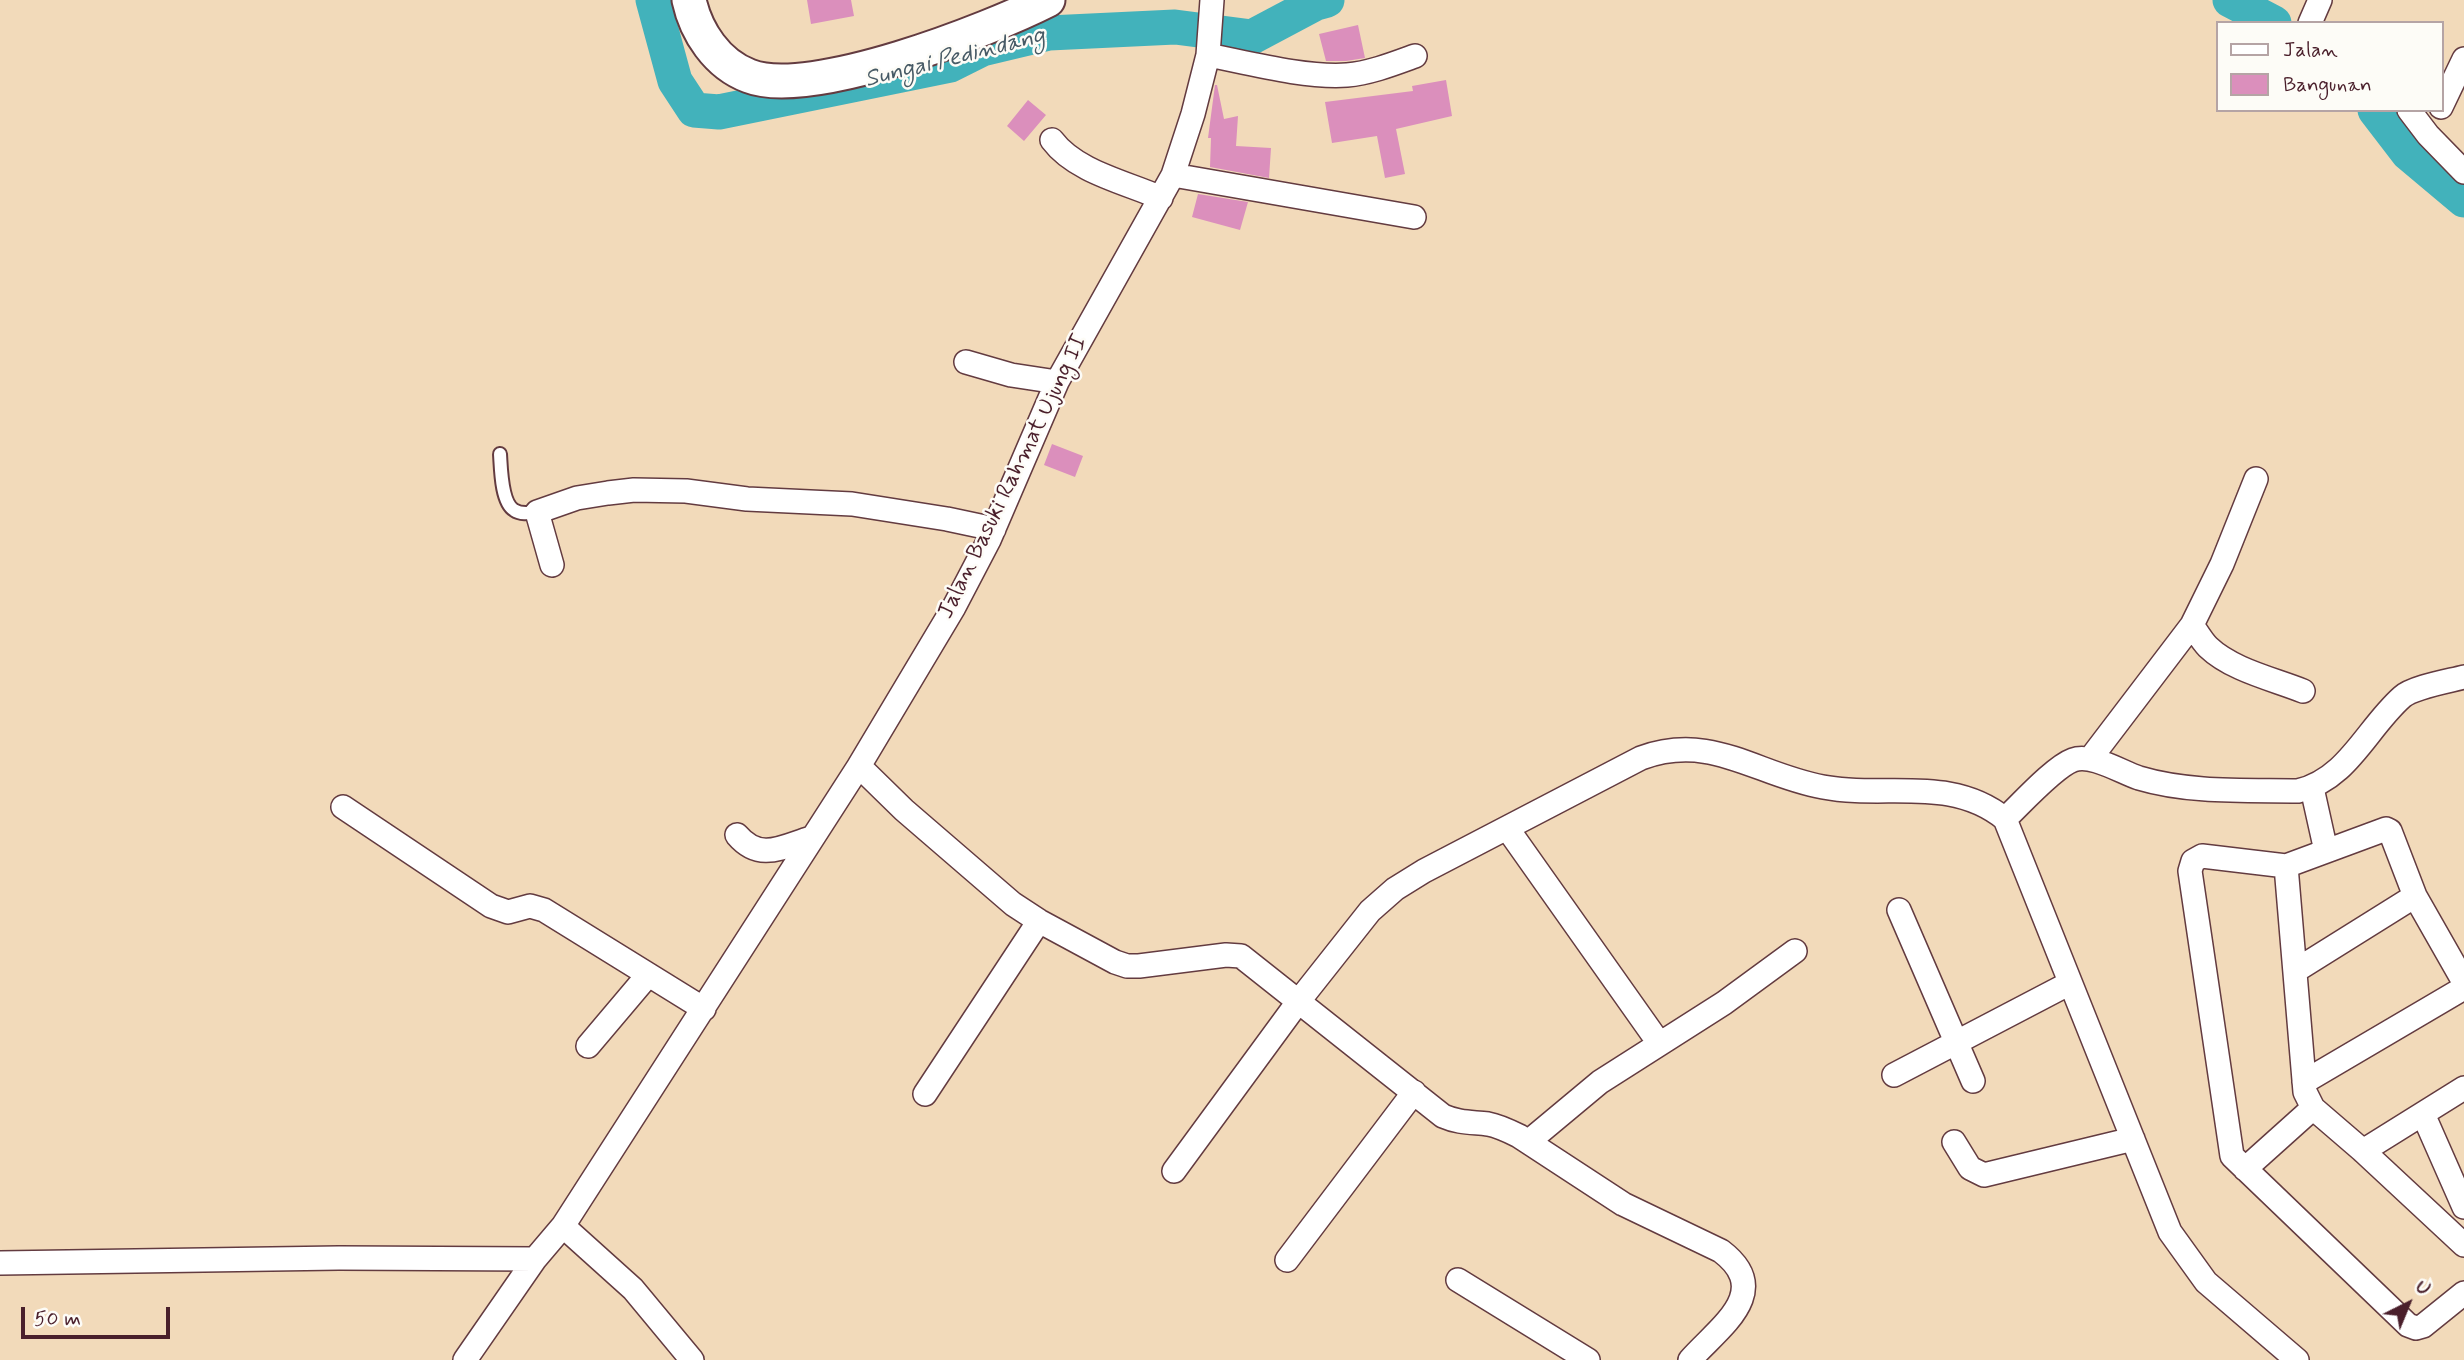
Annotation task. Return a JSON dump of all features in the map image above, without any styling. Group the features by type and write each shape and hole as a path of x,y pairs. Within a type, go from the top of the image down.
{"street":[{"path":"689,0 711,49 730,67 751,77 779,80 831,77 858,70 940,44 1048,0"},
{"name":"Jalan Basuki Rahmat Ujung II","path":"465,1360 535,1259 563,1226 704,1009 859,765 954,607 994,529 1057,382 1173,175 1193,114 1208,51 1212,0"},
{"path":"2311,21 2320,0"},
{"path":"1208,51 1315,74 1346,75 1373,70 1415,56"},
{"path":"2443,105 2464,59"},
{"path":"2411,112 2428,135 2464,172"},
{"path":"2428,135 2440,112"},
{"path":"1052,140 1074,160 1161,198"},
{"path":"1173,175 1414,217"},
{"path":"967,362 1011,375 1057,382"},
{"path":"2090,759 2192,625 2222,564 2256,479"},
{"path":"552,565 537,512 577,498 634,490 686,491 747,499 852,505 994,529"},
{"path":"2192,625 2208,647 2221,656 2238,666 2303,691"},
{"path":"2004,819 2071,760 2090,759 2140,778 2179,786 2298,791 2312,788 2334,775 2403,696 2464,677"},
{"path":"1174,1171 1298,1002 1370,912 1395,889 1642,758 1662,750 1680,748 1712,752 1823,788 1939,791 1974,800 1989,807 2004,819 2170,1232 2206,1282 2297,1360"},
{"path":"859,765 924,827 1013,904 1039,921 1127,966 1226,955 1241,956 1434,1109 1453,1120 1502,1128 1623,1204 1721,1251 1737,1265 1743,1286 1742,1301 1729,1319 1690,1360"},
{"path":"2312,788 2326,851"},
{"path":"343,807 491,906 508,912 530,906 538,907 704,1009"},
{"path":"1507,828 1659,1043"},
{"path":"2464,982 2416,896 2390,831 2386,829 2286,866 2202,856 2193,862 2190,871 2232,1156 2408,1325 2416,1328 2423,1326 2464,1293"},
{"path":"737,835 747,847 760,851 811,838"},
{"path":"2286,866 2305,1092 2313,1108 2464,1245"},
{"path":"2295,971 2416,896"},
{"path":"1899,910 1973,1081"},
{"path":"925,1094 1039,921"},
{"path":"1528,1142 1600,1082 1724,1003 1795,951"},
{"path":"588,1046 648,975"},
{"path":"1894,1075 2070,983"},
{"path":"2304,1082 2464,988"},
{"path":"2363,1151 2464,1088"},
{"path":"1287,1260 1414,1092"},
{"path":"2245,1169 2313,1108"},
{"path":"2423,1114 2464,1208"},
{"path":"1954,1142 1970,1168 1984,1175 2133,1139"},
{"path":"563,1226 633,1289 692,1360"},
{"path":"0,1262 535,1259"},
{"path":"1458,1280 1582,1359"}],"lane":[{"path":"500,454 503,487 510,506 517,512 537,512"}],"building":[{"path":"807,0 851,0 854,16 811,24"},
{"path":"1358,25 1365,58 1326,61 1319,34"},
{"path":"1446,80 1452,116 1396,129 1405,174 1385,178 1377,136 1332,143 1325,102 1413,91 1412,86"},
{"path":"1215,85 1224,119 1238,116 1236,146 1271,148 1269,178 1210,167 1211,138 1208,138"},
{"path":"1028,100 1046,115 1024,141 1007,126"},
{"path":"1198,194 1248,202 1240,230 1192,217"},
{"path":"1052,444 1083,456 1075,477 1044,465"}],"waterway":[{"name":"Sungai Pedindang","path":"653,0 675,81 694,110 719,112 950,65 982,49 1049,33 1175,27 1252,37 1316,3 1327,0"},
{"name":"Sungai Pedindang","path":"2230,0 2270,21"},
{"name":"Sungai Pedindang","path":"2377,112 2408,153 2464,200"}]}
